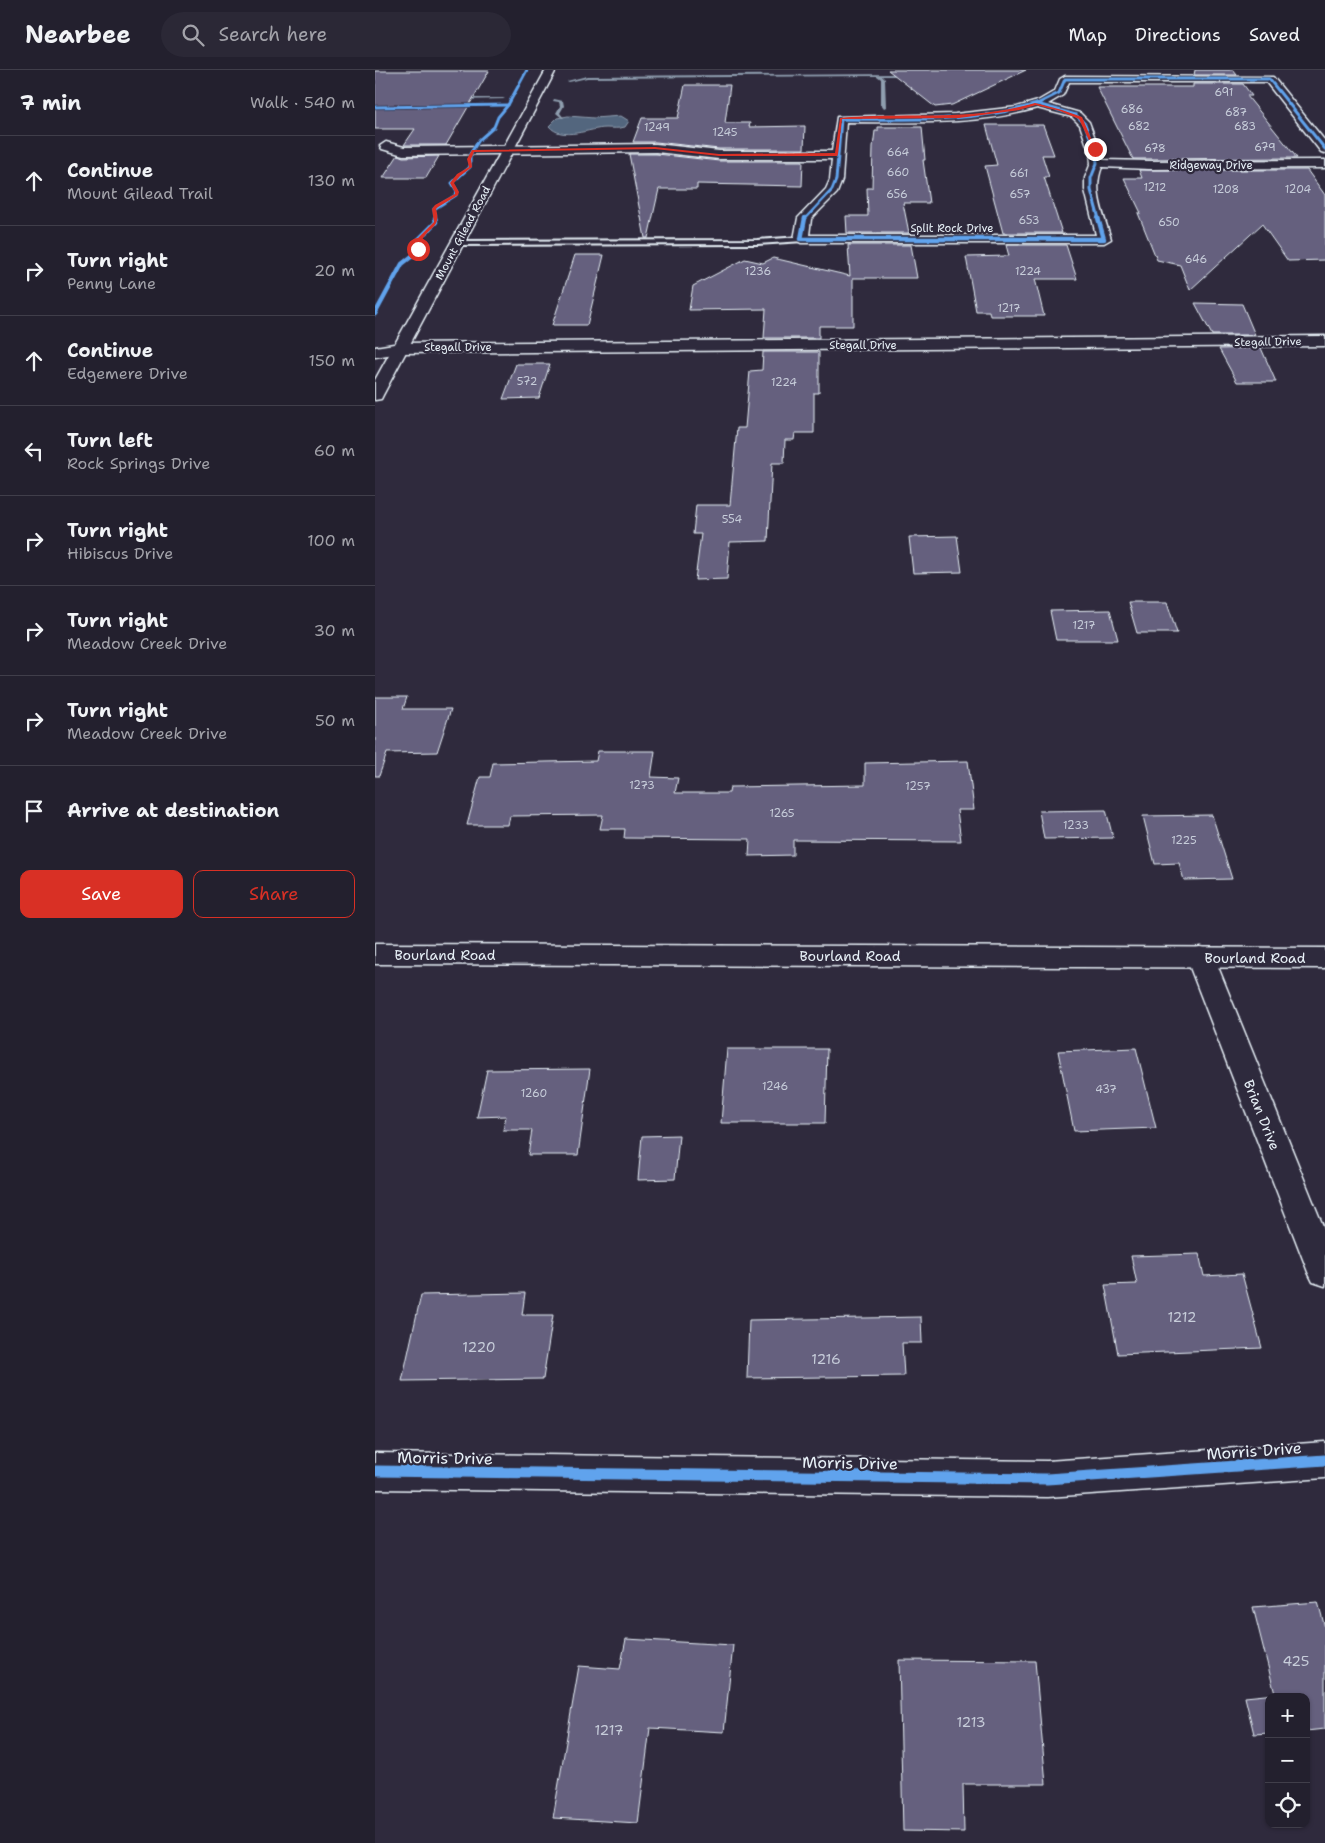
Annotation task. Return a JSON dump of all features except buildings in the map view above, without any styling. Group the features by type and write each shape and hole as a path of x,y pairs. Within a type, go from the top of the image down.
{"street":[{"name":"Mount Gilead Road","path":"375,395 551,70"},
{"path":"801,240 805,218 834,186 837,174 841,118 959,117 1019,109 1051,98 1060,92 1065,79 1269,79 1325,149"},
{"path":"1035,104 1061,110 1080,118 1095,149 1097,163"},
{"path":"381,146 403,151 510,146 600,145 655,148 719,155 837,154"},
{"name":"Ridgeway Drive","path":"1097,163 1149,165 1325,164"},
{"name":"Split Rock Drive","path":"801,240 1104,239 1091,190 1091,178 1097,163"},
{"name":"Stegall Drive","path":"400,348 1325,341"},
{"path":"375,344 400,348"},
{"path":"375,352 400,348"},
{"name":"Bourland Road","path":"375,954 1325,958"},
{"name":"Brian Drive","path":"1199,958 1325,1272"},
{"name":"Morris Drive","path":"375,1472 1047,1479 1325,1460"}],"lane":[{"path":"458,243 757,242 801,240"}],"water":[{"path":"568,116 594,118 621,116 629,121 622,128 606,128 569,134 555,131 549,126 557,118"}],"waterway":[{"path":"569,81 587,77 907,75"},
{"path":"879,76 883,79 884,107"},
{"path":"459,99 503,99"},
{"path":"554,100 561,101 562,106 558,113 563,117"}],"cycle path":[{"path":"375,314 402,264 416,253 419,239 436,222 434,209 436,206 456,195 457,191 452,183 470,167 470,154 479,140 494,127 498,117 508,105 527,70"},
{"path":"1036,104 1076,115 1085,124 1096,154 1097,163 1091,178 1091,190 1104,239 801,239 805,218 832,190 836,180 841,119 921,119 988,115 1018,110 1042,103 1059,93 1065,79 1269,79 1325,149"},
{"path":"375,107 508,105"},
{"path":"375,1471 1047,1479 1325,1460"}],"route":[{"path":"418,249 417,243 419,239 431,228 437,218 434,209 436,206 456,195 457,192 452,183 454,179 471,167 469,159 472,151 655,148 719,155 837,154 841,118 959,117 993,114 1035,104 1076,115 1085,124 1095,149"}]}
